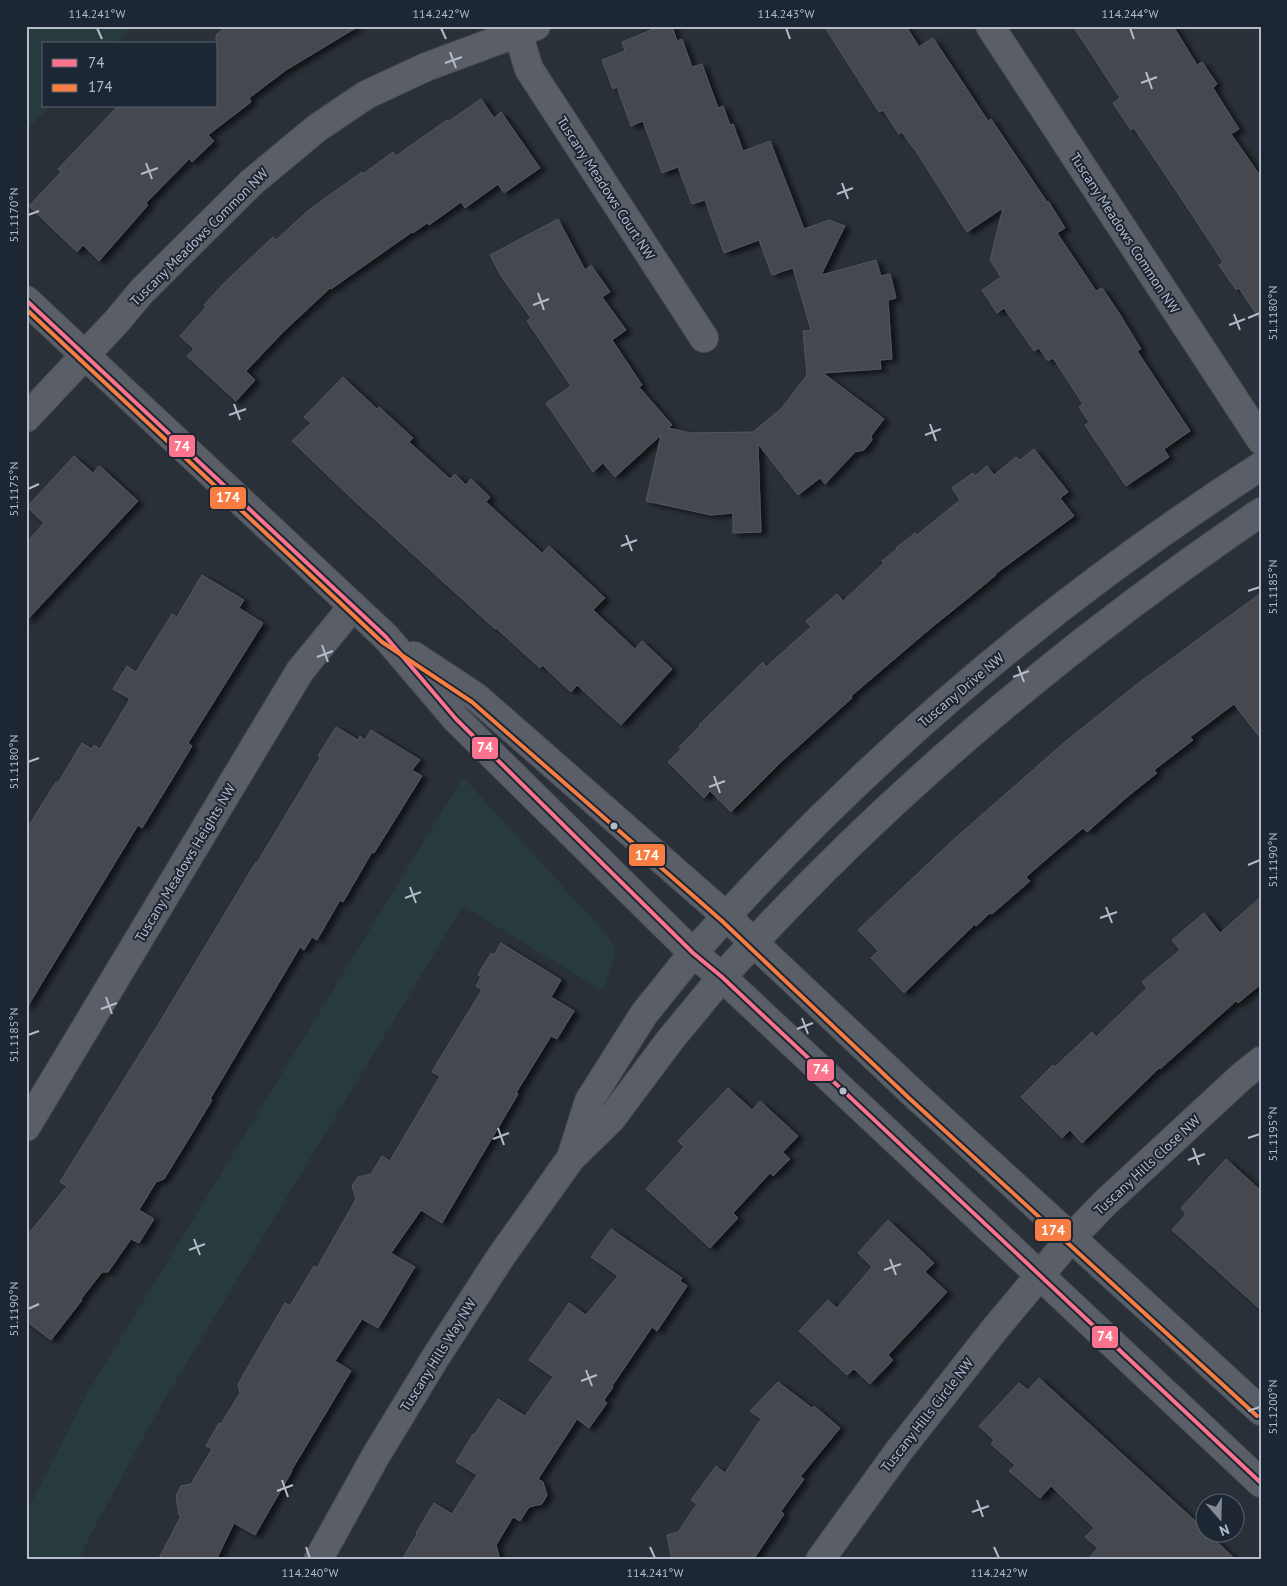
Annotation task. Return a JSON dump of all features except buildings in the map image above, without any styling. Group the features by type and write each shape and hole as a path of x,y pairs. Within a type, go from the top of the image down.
{"street":[{"name":"Tuscany Meadows Common NW","path":"990,26 1261,440"},
{"name":"Tuscany Meadows Common NW","path":"84,355 142,291 252,182 317,128 374,91 426,67 527,30"},
{"name":"Tuscany Meadows Court NW","path":"527,30 529,69 704,338"},
{"path":"26,300 386,637 456,719 694,952 722,976 1261,1483"},
{"path":"26,418 84,355"},
{"name":"Tuscany Drive NW","path":"694,952 726,916 834,805 907,736 983,670 1124,559 1261,466"},
{"path":"722,976 788,904 855,838 932,767 1011,699 1118,614 1261,512"},
{"name":"Tuscany Meadows Heights NW","path":"26,1127 300,672 354,606"},
{"path":"386,637 476,697 726,916 914,1094 1261,1411"},
{"name":"Tuscany Hills Way NW","path":"571,1158 590,1101 644,1014 694,952"},
{"name":"Tuscany Hills Way NW","path":"318,1560 375,1457 437,1355 502,1255 571,1158 611,1119 670,1040 722,976"},
{"name":"Tuscany Hills Close NW","path":"1039,1274 1070,1238 1106,1202 1261,1060"},
{"name":"Tuscany Hills Circle NW","path":"820,1560 898,1452 1039,1274"}],"green space":[{"path":"26,26 134,26 116,42 42,42 42,108 48,108 26,130"},
{"path":"463,777 608,936 616,950 603,991 463,906 160,1407 91,1534 79,1560 26,1560 26,1513 86,1395"}],"transit line":[{"name":"74","path":"26,300 386,637 456,719 693,953 722,977 1261,1483"},
{"name":"174","path":"26,309 382,642 472,702 722,921 910,1099 1257,1416"}]}
